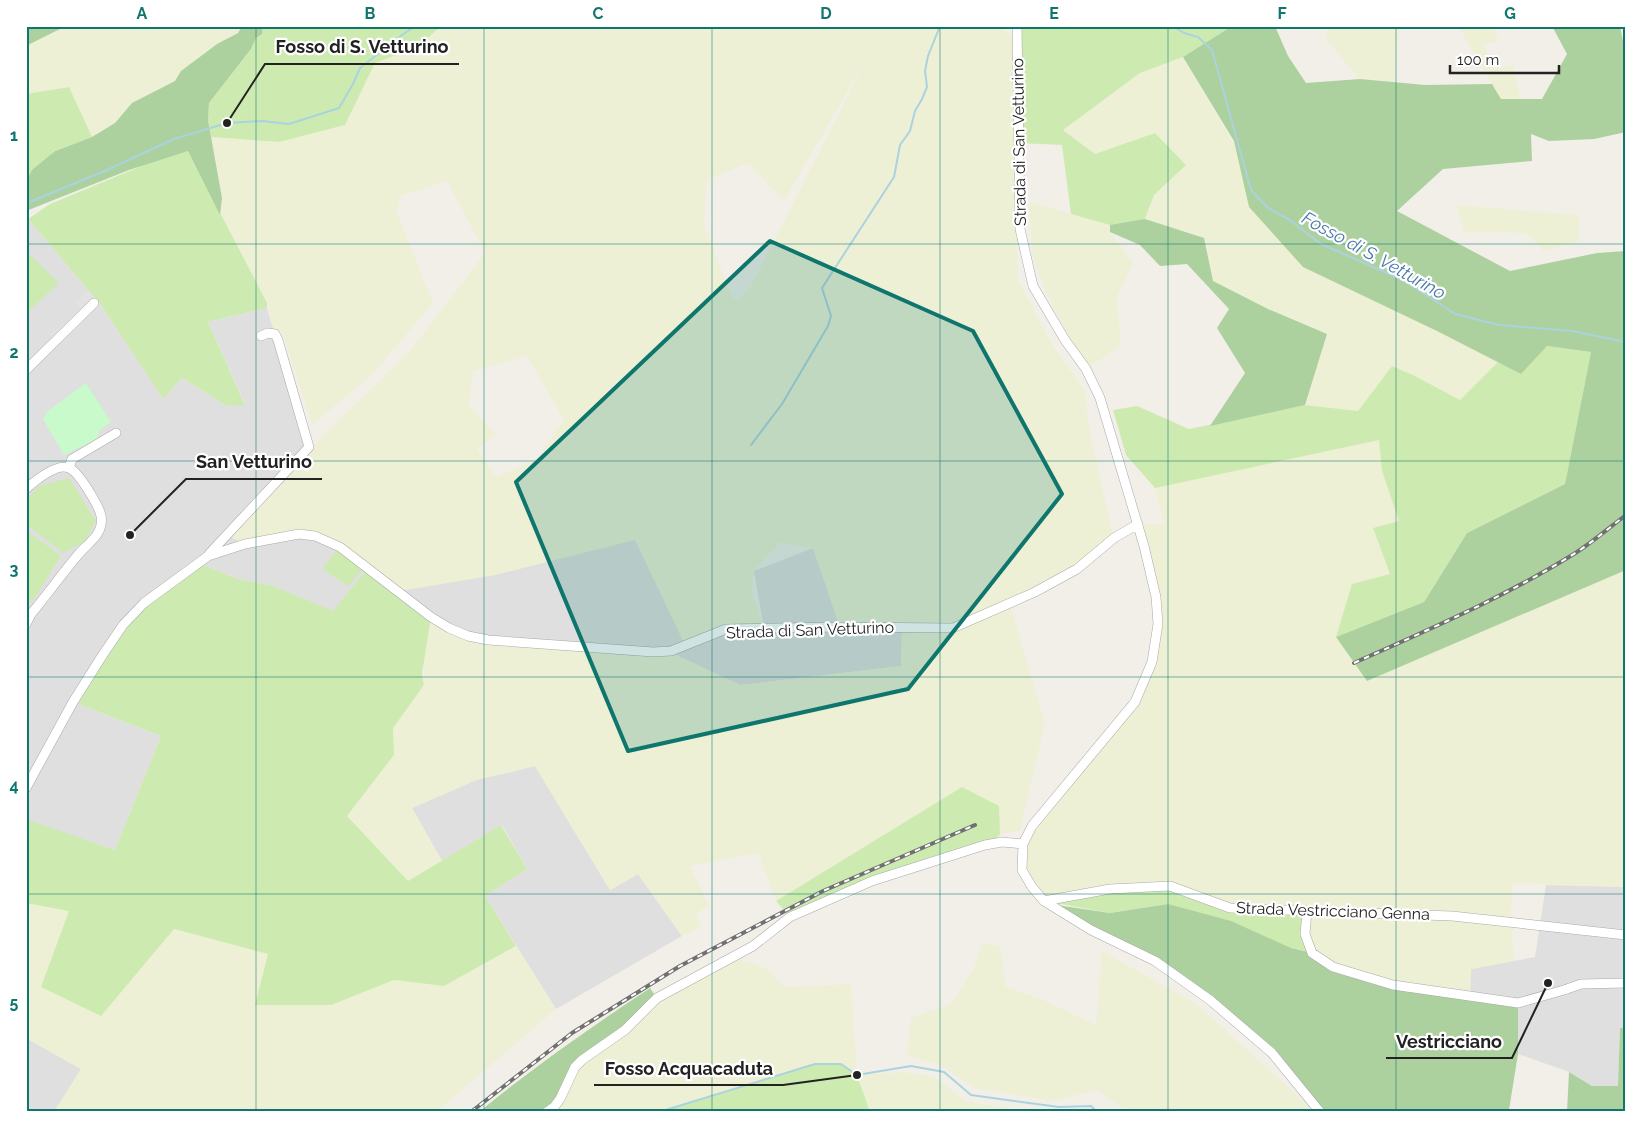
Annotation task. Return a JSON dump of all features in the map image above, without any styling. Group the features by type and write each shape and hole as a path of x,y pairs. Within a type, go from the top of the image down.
{"street":[{"name":"Strada di San Vetturino","path":"26,788 73,702 123,626 144,603 208,556 254,542 299,534 315,536 340,547 431,618 468,636 488,640 654,652 670,651 726,630 864,627 953,628 1035,592 1077,569 1114,538 1138,524 1100,398 1086,369 1065,340 1034,286 1020,229 1017,26"},
{"path":"26,370 94,303"},
{"path":"208,556 309,447 278,340 275,334 268,333 261,336"},
{"path":"69,468 72,459 116,433"},
{"path":"26,490 36,480 48,473 59,468 69,468 79,476 100,512 102,523 99,531 78,555 26,624"},
{"path":"1138,524 1156,597 1158,615 1152,662 1135,702 1032,826 1023,844 1022,870 1032,887 1044,901 1091,930 1155,961 1210,1000 1272,1053 1320,1112"},
{"path":"547,1112 560,1099 575,1067 625,1030 657,998 753,946 790,917 872,881 985,845 1002,842 1023,844"},
{"name":"Strada Vestricciano Genna","path":"1044,901 1110,889 1170,886 1230,908 1470,917 1626,935"},
{"path":"1307,911 1305,934 1312,953 1333,967 1393,985 1518,1003 1580,984 1626,983"}],"highlighted area":[{"path":"770,241 973,331 1062,494 908,689 628,751 516,482"}],"shaded area":[{"path":"28,219 101,305 163,399 182,378 227,406 245,404 208,322 267,308 309,447 299,534 635,540 726,629 764,628 754,571 813,548 840,627 902,627 901,666 740,685 672,653 486,642 431,617 336,614 271,585 238,579 198,563 73,702 161,736 115,850 26,821 26,220"},
{"path":"89,291 101,305 63,342 56,342 49,334 63,325 79,308 75,301"},
{"path":"535,766 610,890 638,874 682,936 556,1009 485,896 527,869 502,825 442,861 412,808 476,780"},
{"path":"1546,885 1626,887 1626,1028 1620,1028 1618,1086 1592,1086 1569,1072 1518,1054 1518,1003 1470,996 1471,969 1535,957"},
{"path":"26,1038 81,1069 54,1112 26,1112"}],"green space":[{"path":"26,26 66,26 26,46"},
{"path":"66,26 242,26 238,33 217,44 181,71 175,81 132,103 115,123 92,137 69,87 26,94 26,46"},
{"path":"242,26 263,26 262,34 256,38 251,49 209,103 208,120 222,198 220,215 188,151 129,170 26,211 26,182 32,170 55,151 92,137 115,123 132,103 175,81 181,71 217,44 238,33"},
{"path":"263,26 441,26 418,47 375,63 345,125 279,142 211,137 208,119 209,103 251,49 256,38 262,34"},
{"path":"441,26 1000,26 1017,40 1020,229 1017,240 1018,280 1050,341 1085,391 1090,433 1114,538 1077,569 1010,603 1045,724 1020,831 1000,834 998,806 962,787 776,901 758,853 690,866 709,906 696,913 701,928 682,936 638,874 610,890 535,766 476,780 412,808 442,861 408,881 347,816 394,755 393,728 424,685 424,662 431,617 486,642 672,653 740,685 901,666 902,627 840,627 813,548 777,542 776,549 769,553 754,571 751,589 764,628 726,629 685,645 635,540 495,575 400,591 315,536 245,544 232,538 259,501 410,351 485,253 447,181 400,196 397,213 433,303 372,375 312,425 281,329 275,334 267,303 220,215 222,198 211,137 279,142 345,125 375,63 418,47","holes":["867,58 751,286 736,301 730,293 704,224 707,180 748,163 784,201","527,356 564,420 536,460 496,477 477,449 496,435 469,405 473,371"]},
{"path":"1017,26 1232,26 1183,57 1140,73 1063,130 1095,154 1155,133 1186,165 1154,195 1143,224 1110,225 1071,214 1062,145 1019,143"},
{"path":"1232,26 1275,26 1288,56 1306,83 1360,79 1425,85 1492,84 1501,99 1542,99 1567,54 1552,26 1620,26 1626,56 1626,132 1594,139 1549,141 1531,134 1532,161 1443,169 1397,211 1510,271 1597,253 1626,251 1626,570 1367,681 1336,637 1424,602 1467,533 1565,484 1591,352 1547,346 1521,374 1437,331 1303,267 1249,207 1234,141 1183,57"},
{"path":"1327,26 1399,26 1395,82 1360,79 1326,40"},
{"path":"1458,26 1494,26 1498,41 1484,45 1493,69 1513,66 1521,99 1501,99"},
{"path":"1183,57 1235,145 1249,207 1437,331 1498,362 1460,400 1392,366 1358,411 1305,405 1327,334 1268,309 1213,281 1143,224 1154,195 1186,165 1155,133 1095,154 1063,130 1140,73"},
{"path":"69,87 92,137 54,151 26,182 26,94"},
{"path":"188,151 267,303 267,308 208,322 245,405 227,406 182,378 163,399 101,305 28,219 50,204 156,160"},
{"path":"1029,202 1110,225 1110,232 1133,263 1117,297 1121,346 1086,369 1045,291 1032,252"},
{"path":"1456,205 1579,215 1579,241 1543,251 1527,233 1464,232"},
{"path":"1145,219 1204,238 1213,281 1268,309 1327,334 1305,405 1210,426 1245,373 1217,328 1229,309 1187,264 1160,266 1140,245 1110,232 1110,225"},
{"path":"26,251 59,283 26,314"},
{"path":"1547,346 1591,352 1565,484 1467,533 1424,602 1336,637 1352,584 1390,574 1373,528 1399,521 1382,471 1379,440 1155,488 1126,455 1113,410 1137,406 1189,429 1305,405 1358,411 1392,366 1460,400 1498,362"},
{"path":"86,383 111,422 100,430 97,439 64,455 43,419 48,411"},
{"path":"1379,439 1382,471 1399,521 1373,528 1390,574 1336,637 1367,680 1626,570 1626,887 1512,883 1511,922 1514,961 1471,969 1470,996 1393,985 1337,968 1230,908 1170,886 1044,901 1022,870 1023,844 1032,826 1135,702 1154,655 1158,624 1138,524 1164,524 1155,488"},
{"path":"69,478 96,521 84,542 63,553 26,524 26,500 39,486"},
{"path":"26,530 61,556 32,602 26,599"},
{"path":"340,547 364,567 348,586 322,569"},
{"path":"198,563 238,579 271,585 333,611 367,569 431,617 422,674 424,685 393,728 394,755 347,816 408,881 501,825 527,869 485,896 516,946 444,986 394,980 331,1005 255,1005 268,954 174,929 101,1016 41,987 69,911 26,903 26,819 115,850 161,736 73,702 123,625"},
{"path":"962,787 999,806 1000,834 991,844 872,881 790,917 776,901"},
{"path":"1170,886 1230,908 1307,911 1312,953 1291,948 1168,904 1110,913 1044,901 1110,889"},
{"path":"26,903 174,929 268,954 255,1005 331,1005 394,980 444,986 516,946 556,1009 436,1112 54,1112 81,1069 26,1038"},
{"path":"1050,904 1110,913 1168,904 1231,921 1291,948 1312,953 1333,967 1393,985 1518,1003 1518,1054 1509,1110 1508,1112 1324,1112 1272,1053 1155,961"},
{"path":"982,943 1000,946 1006,987 1041,999 1096,1025 1102,951 1195,1003 1298,1096 1312,1112 1128,1112 1097,1090 1053,1101 975,1088 940,1065 907,1055 911,1018 952,1003 974,968"},
{"path":"743,951 742,960 768,969 784,987 851,984 857,1075 815,1064 659,1112 547,1112 571,1075 657,998"},
{"path":"650,988 657,998 582,1060 547,1112 479,1112 563,1048"},
{"path":"1620,1028 1626,1028 1626,1112 1567,1112 1569,1072 1592,1086 1618,1086"},
{"path":"815,1064 841,1064 857,1075 870,1112 659,1112"},
{"path":"902,1072 933,1076 966,1101 1028,1112 870,1112 857,1075"}],"waterway":[{"name":"Fosso di S. Vetturino","path":"26,202 107,170 174,139 227,123 262,121 289,124 339,108 360,68 415,26"},
{"path":"751,445 782,404 828,326 831,316 822,288 894,177 900,145 910,131 915,111 927,87 925,71 928,56 940,26"},
{"name":"Fosso di S. Vetturino","path":"1173,26 1184,33 1198,37 1212,50 1251,190 1268,208 1290,220 1321,244 1405,281 1455,314 1499,325 1572,331 1626,342"},
{"path":"659,1112 815,1064 841,1064 857,1075 911,1066 944,1072 971,1095 1059,1107 1091,1106 1097,1112"}],"railway":[{"path":"1354,663 1468,611 1523,583 1577,552 1626,515"},
{"path":"471,1112 572,1033 680,966 823,891 975,825"}],"place":[{"name":"Fosso di S. Vetturino","path":"227,123"},
{"name":"San Vetturino","path":"130,535"},
{"name":"Vestricciano","path":"1548,983"},
{"name":"Fosso Acquacaduta","path":"857,1075"}]}
